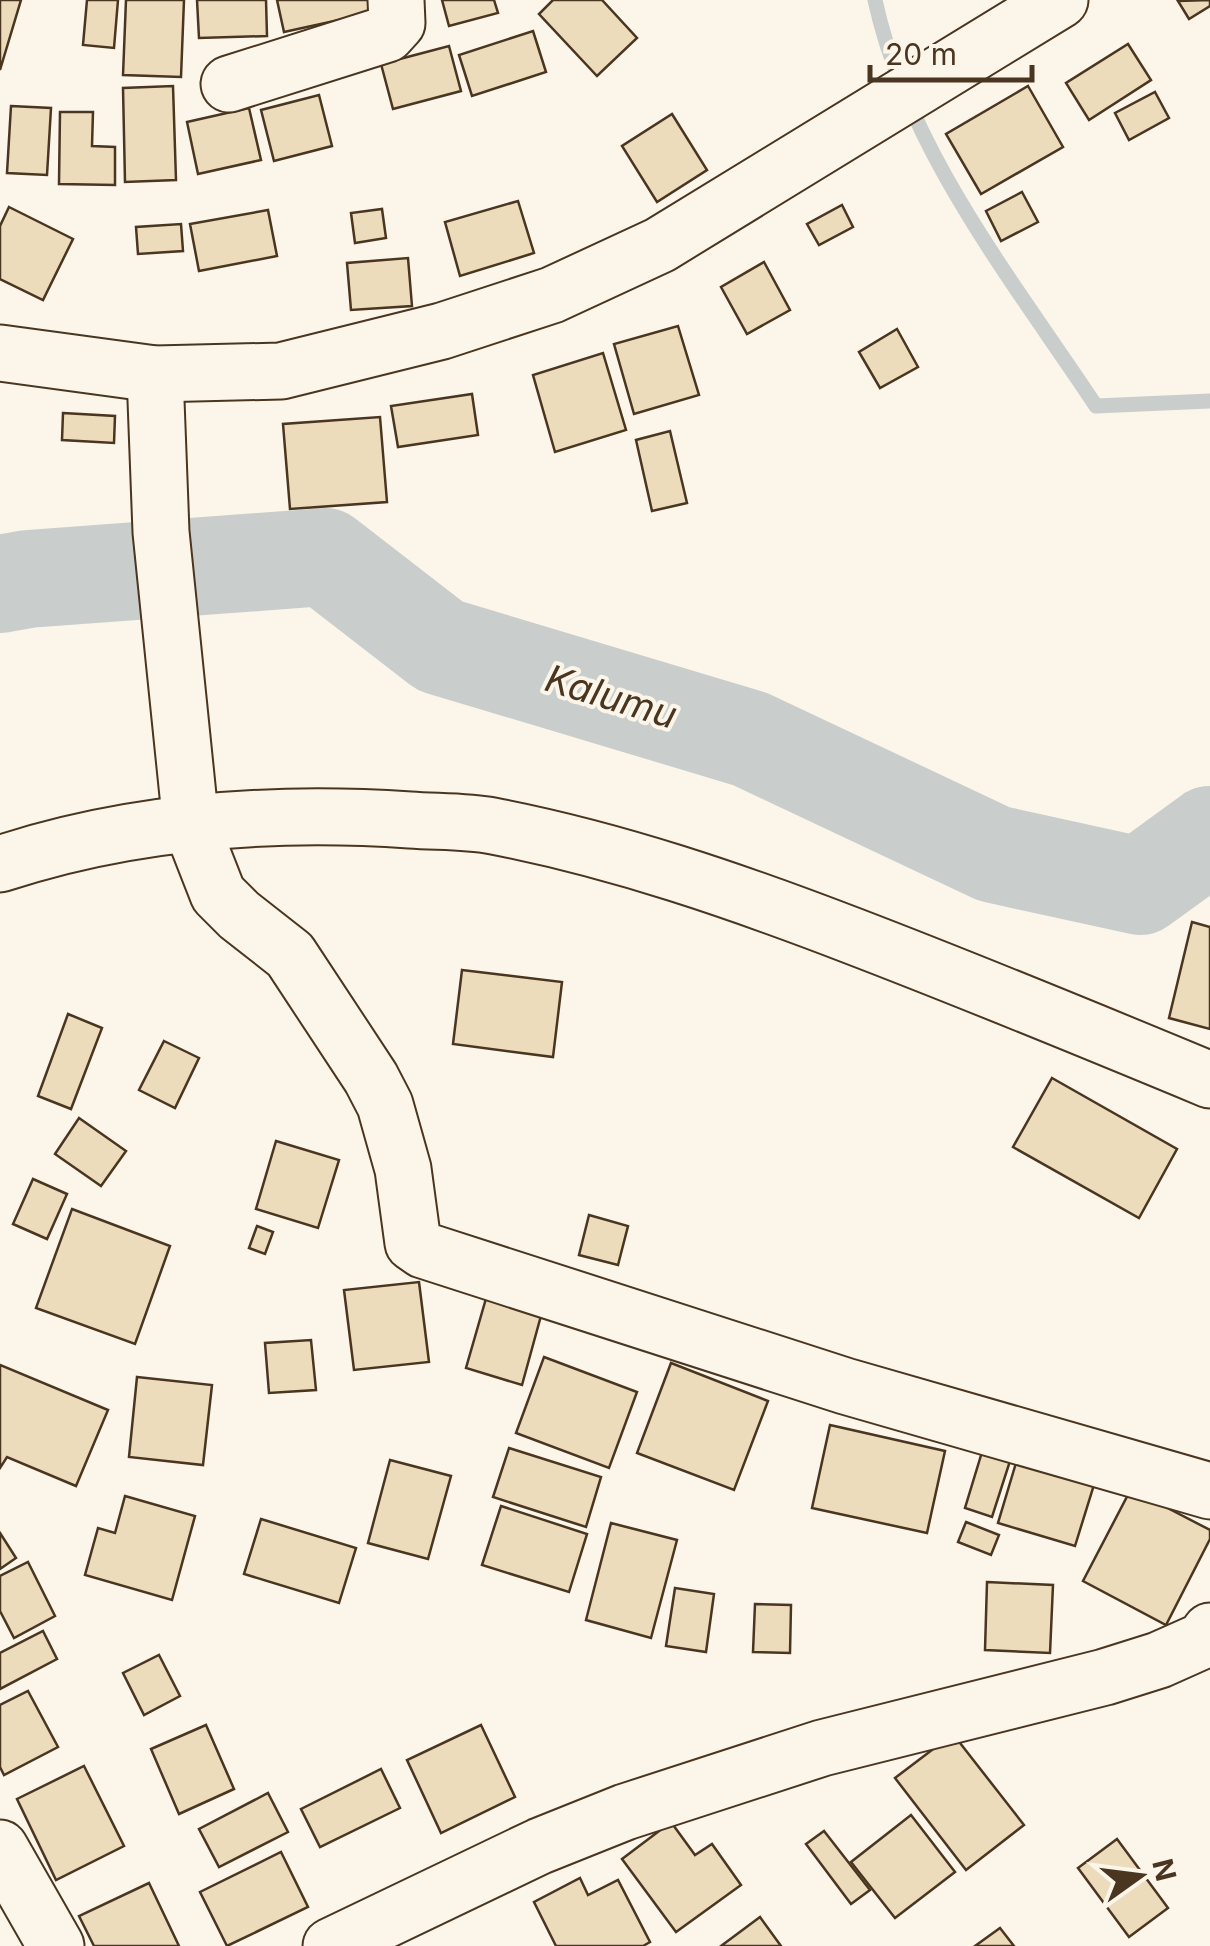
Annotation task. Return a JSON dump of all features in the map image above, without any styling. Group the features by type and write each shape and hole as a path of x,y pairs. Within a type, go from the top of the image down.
{"main road":[{"path":"228,84 387,34 397,23 396,0"},
{"path":"0,353 155,374 281,371 442,331 552,295 660,245 1060,0"},
{"path":"155,374 161,532 191,825 218,894 290,956 371,1078 385,1105 403,1169 413,1244 845,1386 1210,1491"},
{"path":"0,864 62,843 259,818 357,816 489,825 638,860 775,906 1000,992 1210,1080"},
{"path":"331,1946 540,1846 625,1812 822,1748 1105,1677 1159,1660 1204,1640 1210,1631"},
{"path":"0,1848 56,1946"}],"building":[{"path":"0,0 21,0 0,70"},
{"path":"87,0 118,0 114,48 83,45"},
{"path":"126,0 184,0 181,77 123,75"},
{"path":"197,0 266,0 267,36 199,38"},
{"path":"277,0 368,0 371,13 284,32"},
{"path":"442,0 494,0 498,13 449,26"},
{"path":"553,0 602,0 637,38 597,76 539,14"},
{"path":"1210,0 1210,6 1189,19 1178,1"},
{"path":"533,31 546,72 472,96 459,55"},
{"path":"1128,44 1151,80 1089,120 1066,83"},
{"path":"449,46 461,91 393,109 381,64"},
{"path":"173,86 176,180 125,182 123,88"},
{"path":"1028,86 1063,147 981,194 946,134"},
{"path":"1155,92 1169,118 1129,140 1115,113"},
{"path":"319,95 332,146 274,161 261,110"},
{"path":"11,106 51,108 47,175 7,173"},
{"path":"249,108 261,160 198,174 187,122"},
{"path":"60,112 93,112 92,146 115,147 115,185 59,184"},
{"path":"672,114 707,170 657,202 622,146"},
{"path":"1022,192 1038,222 1001,241 986,211"},
{"path":"518,201 534,253 460,276 445,222"},
{"path":"842,205 853,227 819,245 807,224"},
{"path":"9,207 73,239 43,300 0,279 0,226"},
{"path":"382,209 386,238 355,243 351,213"},
{"path":"268,210 277,256 199,271 190,224"},
{"path":"181,224 183,251 138,254 136,227"},
{"path":"408,258 412,306 351,310 347,263"},
{"path":"764,262 790,310 747,334 721,287"},
{"path":"678,326 699,395 634,414 614,344"},
{"path":"897,329 918,367 880,388 859,352"},
{"path":"603,353 626,430 555,452 533,375"},
{"path":"472,394 478,435 398,447 391,406"},
{"path":"63,413 115,416 114,443 62,440"},
{"path":"380,417 387,502 290,509 283,424"},
{"path":"670,431 687,503 652,511 636,440"},
{"path":"1192,922 1210,927 1210,1029 1169,1018"},
{"path":"462,970 562,982 553,1057 453,1044"},
{"path":"68,1014 102,1028 71,1109 38,1096"},
{"path":"164,1041 199,1058 175,1108 139,1090"},
{"path":"1052,1078 1177,1149 1139,1218 1013,1147"},
{"path":"79,1118 126,1151 101,1186 55,1154"},
{"path":"276,1141 339,1160 318,1228 256,1209"},
{"path":"33,1179 67,1194 47,1239 13,1224"},
{"path":"72,1209 170,1246 135,1344 36,1308"},
{"path":"589,1215 628,1226 618,1265 579,1255"},
{"path":"257,1226 273,1232 265,1254 249,1248"},
{"path":"419,1282 429,1362 354,1370 344,1290"},
{"path":"487,1295 542,1312 522,1385 466,1368"},
{"path":"311,1340 316,1390 269,1393 265,1343"},
{"path":"544,1357 637,1392 609,1468 516,1433"},
{"path":"671,1363 768,1401 734,1490 637,1453"},
{"path":"0,1365 108,1410 76,1486 7,1457 0,1468"},
{"path":"137,1377 212,1385 203,1465 129,1457"},
{"path":"830,1425 945,1451 927,1533 812,1508"},
{"path":"509,1448 601,1477 586,1527 493,1497"},
{"path":"982,1452 1010,1461 992,1517 965,1508"},
{"path":"390,1460 451,1476 428,1559 368,1543"},
{"path":"1016,1463 1057,1476 1060,1464 1097,1475 1075,1546 998,1523"},
{"path":"1131,1489 1210,1530 1210,1539 1166,1625 1083,1581"},
{"path":"125,1496 195,1516 172,1600 85,1575 98,1528 115,1533"},
{"path":"501,1506 587,1534 569,1592 482,1565"},
{"path":"261,1519 356,1548 339,1603 244,1574"},
{"path":"966,1522 999,1535 991,1555 958,1542"},
{"path":"611,1523 677,1540 651,1638 586,1620"},
{"path":"0,1533 16,1558 0,1569"},
{"path":"28,1562 55,1616 14,1638 0,1611 0,1576"},
{"path":"987,1582 1053,1585 1050,1653 985,1650"},
{"path":"675,1588 714,1594 706,1652 666,1646"},
{"path":"755,1604 791,1605 790,1653 753,1652"},
{"path":"43,1631 57,1659 0,1689 0,1653"},
{"path":"159,1655 180,1696 144,1715 123,1673"},
{"path":"28,1691 58,1747 4,1775 0,1767 0,1705"},
{"path":"206,1725 234,1789 179,1814 151,1749"},
{"path":"481,1725 515,1797 441,1833 407,1760"},
{"path":"953,1734 1024,1825 966,1870 895,1778"},
{"path":"84,1766 124,1846 56,1880 17,1799"},
{"path":"381,1769 400,1808 320,1847 301,1809"},
{"path":"268,1793 288,1832 219,1867 199,1829"},
{"path":"911,1815 955,1872 895,1918 851,1862"},
{"path":"671,1822 695,1855 712,1844 741,1885 676,1932 622,1859"},
{"path":"824,1831 870,1890 851,1904 806,1844"},
{"path":"1117,1839 1168,1908 1129,1937 1078,1868"},
{"path":"281,1852 308,1907 227,1946 200,1892"},
{"path":"580,1878 588,1895 618,1880 650,1942 643,1946 556,1946 534,1902"},
{"path":"149,1883 179,1946 94,1946 79,1916"},
{"path":"760,1917 781,1946 721,1946"},
{"path":"1000,1928 1014,1946 975,1946"}],"waterway":[{"path":"875,0 890,55 937,161 998,262 1096,406 1210,401"},
{"name":"Kalumu","path":"0,584 325,557 440,646 750,739 994,854 1140,886 1210,835"}]}
